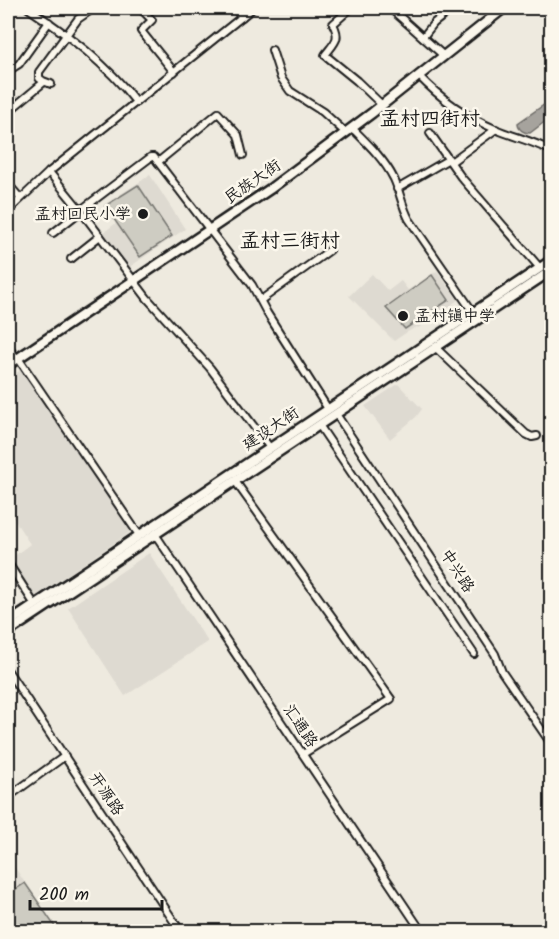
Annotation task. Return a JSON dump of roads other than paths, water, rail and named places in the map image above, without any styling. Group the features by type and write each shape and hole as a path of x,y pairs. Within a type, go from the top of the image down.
{"main road":[{"name":"民族大街","path":"8,365 270,189 382,105 504,8"},
{"name":"建设大街","path":"8,622 270,448 435,347 547,273 552,260"},
{"name":"建设大街","path":"8,632 319,425 332,411 473,312 547,273"}],"street":[{"path":"28,8 104,65 136,102"},
{"path":"8,112 48,83 39,78 39,72 78,19 94,8"},
{"path":"152,8 143,10 152,20 141,31 174,72"},
{"path":"234,8 242,17"},
{"path":"8,211 50,172 253,8"},
{"path":"351,8 333,24 338,34 337,39 325,55 382,105"},
{"path":"390,8 444,56"},
{"path":"423,37 434,23 453,8"},
{"path":"8,71 20,63 49,22"},
{"path":"272,50 281,78 290,91 349,130 380,157 391,174 409,219 473,312"},
{"path":"418,76 438,94 496,129 552,151"},
{"path":"53,233 152,157 158,162 218,113 238,135 243,155"},
{"path":"397,189 450,161 496,129"},
{"path":"430,133 450,161 547,273"},
{"name":"中兴路","path":"158,162 247,278 332,411 495,654 502,672 552,745"},
{"path":"50,172 134,281 210,368 270,448"},
{"path":"8,184 20,198"},
{"path":"71,259 100,236"},
{"path":"261,300 330,250"},
{"path":"8,347 139,536"},
{"path":"435,347 526,434 532,437 537,436"},
{"path":"319,425 474,654"},
{"path":"235,481 392,699 303,754"},
{"name":"汇通路","path":"155,534 421,929"},
{"path":"8,563 35,604"},
{"name":"开源路","path":"8,671 181,932"},
{"path":"8,797 64,756"},
{"path":"411,932 421,929"}],"place":[{"name":"孟村回民小学","path":"143,214"},
{"name":"孟村镇中学","path":"403,316"}],"district":[{"name":"孟村四街村","path":"430,120"},
{"name":"孟村三街村","path":"290,242"}]}
